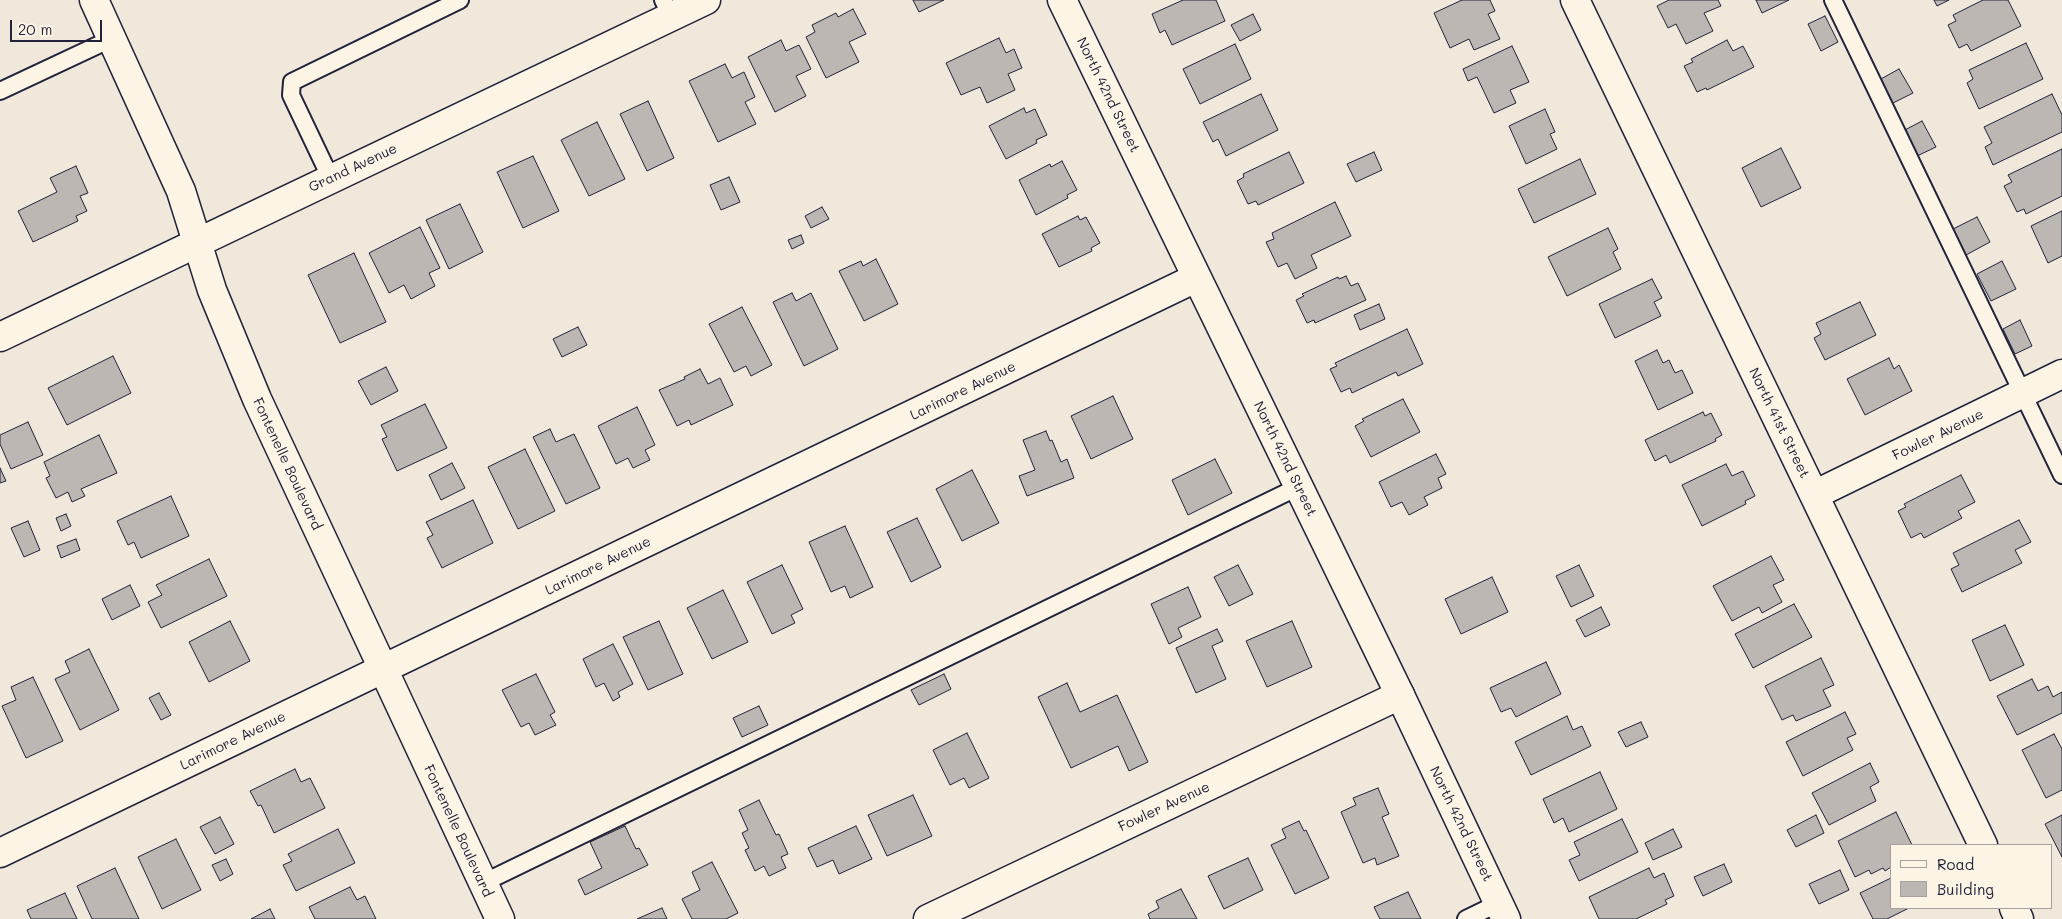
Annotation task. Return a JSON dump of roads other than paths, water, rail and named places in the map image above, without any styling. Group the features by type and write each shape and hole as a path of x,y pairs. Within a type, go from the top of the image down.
{"street":[{"name":"Fontenelle Boulevard","path":"94,0 113,38 181,191 212,290 257,399 500,919"},
{"name":"Grand Avenue","path":"0,338 331,178 667,8 706,0"},
{"name":"North 42nd Street","path":"1062,0 1400,694 1502,911"},
{"name":"North 41st Street","path":"1575,0 1983,844"},
{"name":"Larimore Avenue","path":"0,853 646,543 737,497 928,408 1196,278"},
{"name":"Fowler Avenue","path":"1814,495 2062,374"},
{"name":"Fowler Avenue","path":"928,919 1400,694"}],"lane":[{"path":"331,178 291,95 292,82 460,0"},
{"path":"1833,0 2062,475"},
{"path":"0,91 113,38"},
{"path":"483,883 1298,487"},
{"path":"1466,919 1502,911"}]}
